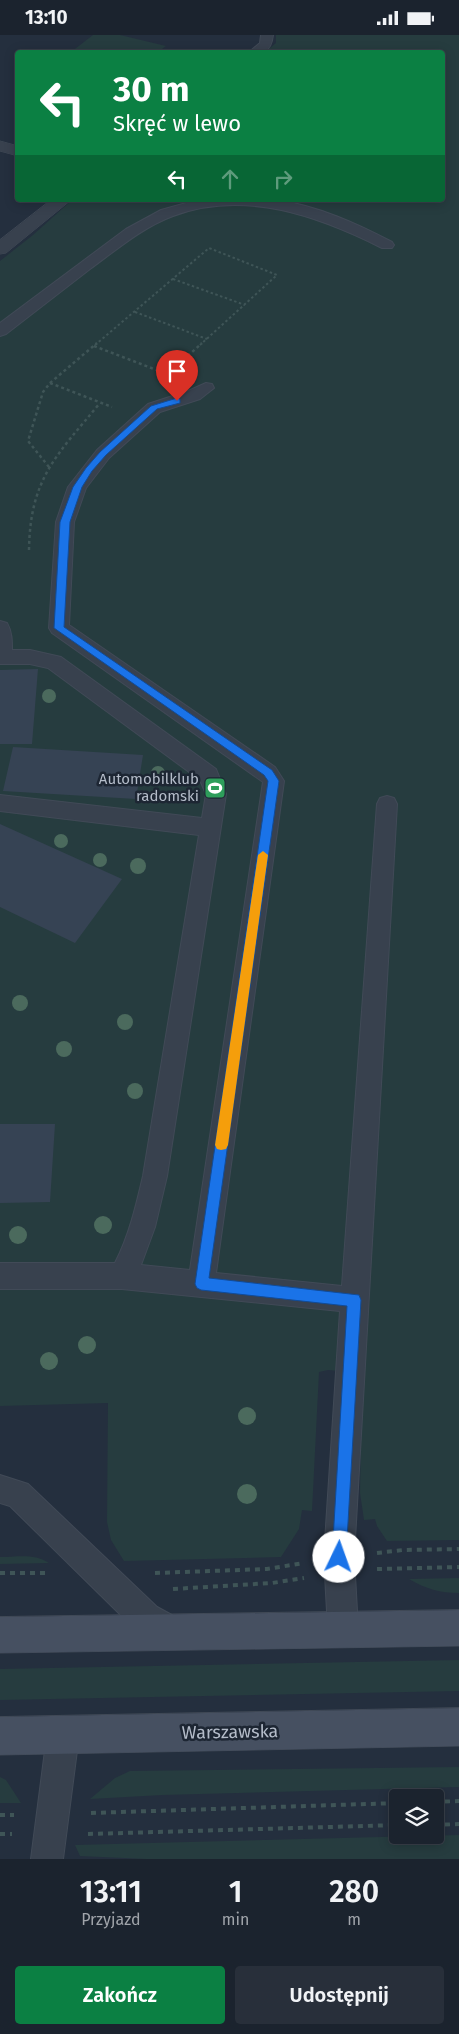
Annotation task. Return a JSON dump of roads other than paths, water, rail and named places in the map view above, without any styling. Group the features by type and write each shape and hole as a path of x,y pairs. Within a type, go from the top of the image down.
{"main road":[{"path":"0,1635 459,1628"},
{"name":"Warszawska","path":"0,1736 459,1727"}],"street":[{"path":"0,146 15,150"},
{"path":"0,249 59,202"}],"lane":[{"path":"258,50 266,44 267,35"},
{"path":"0,331 130,233 160,216 208,202"},
{"path":"249,202 292,208 347,225 387,245"},
{"path":"41,658 59,628 65,522 77,487 103,453 154,408 194,395 206,387"},
{"path":"0,628 3,637 1,657 41,658 54,661 209,775 216,794 155,1176 146,1218 135,1253 122,1276"},
{"path":"59,628 268,773 274,781 201,1284"},
{"path":"0,803 212,828"},
{"path":"343,1629 339,1566 354,1300 387,804"},
{"path":"0,1276 122,1276 354,1300"},
{"path":"0,1489 18,1493 109,1584 146,1618 171,1632"},
{"path":"50,1835 63,1735"}],"place":[{"name":"Automobilklub radomski","path":"215,788"}]}
